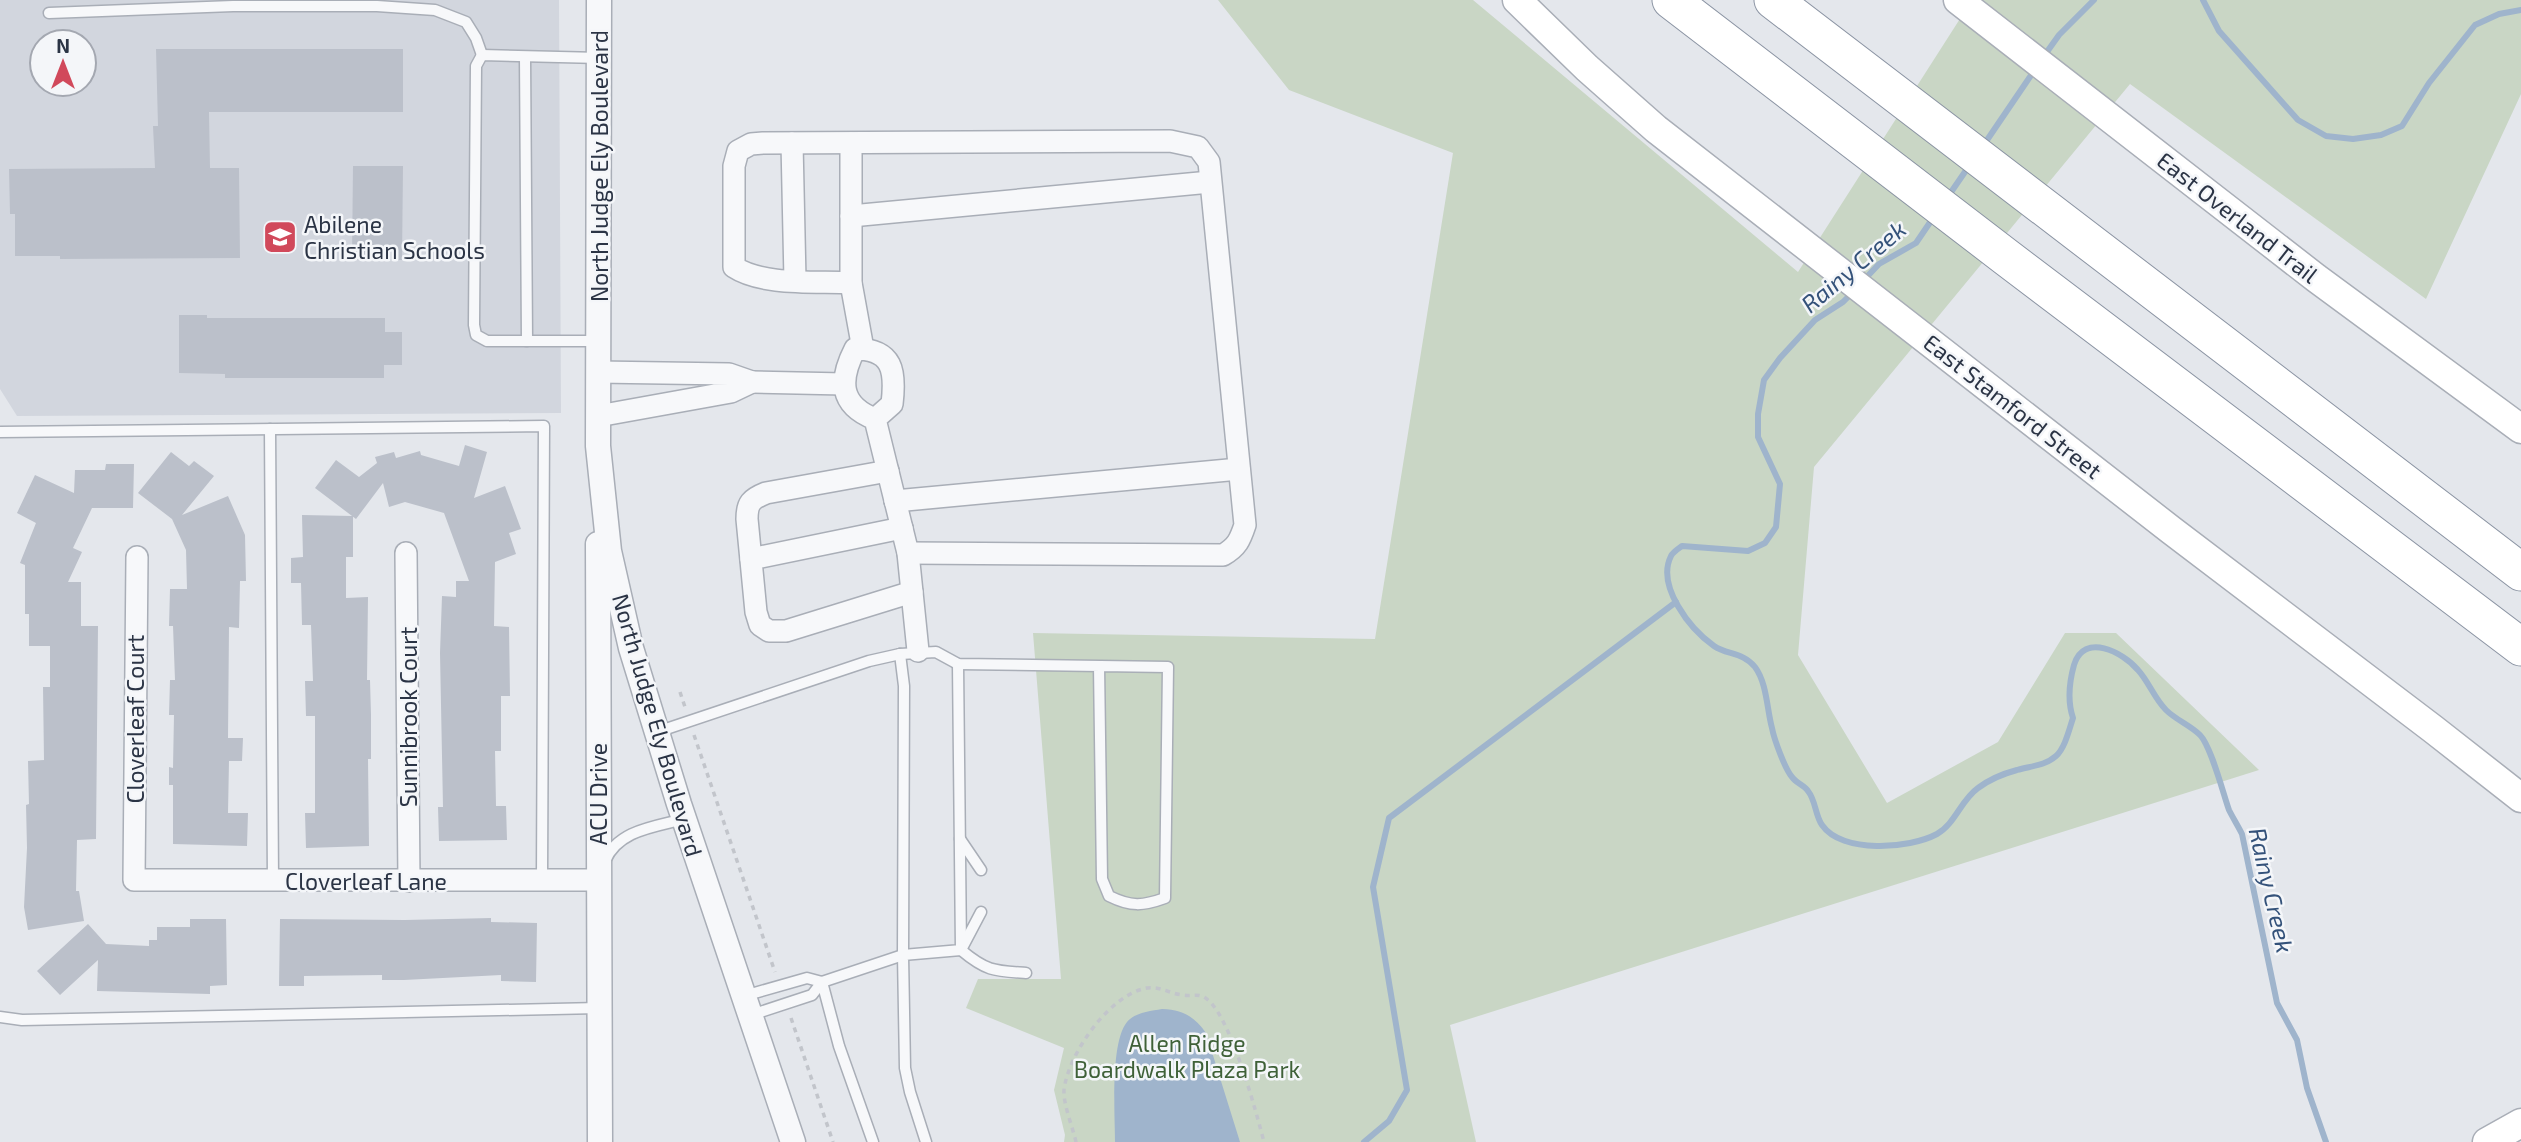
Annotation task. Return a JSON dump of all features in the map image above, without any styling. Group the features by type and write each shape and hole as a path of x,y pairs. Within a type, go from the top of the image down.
{"highway":[{"path":"1671,0 2521,647"},
{"path":"1773,0 2521,572"}],"main road":[{"name":"East Stamford Street","path":"1517,0 1587,68 1656,128 2171,530 2521,798"},
{"name":"East Overland Trail","path":"1965,6 2316,278 2521,429"},
{"path":"2470,758 2521,787"},
{"path":"2487,1142 2521,1123"}],"street":[{"name":"North Judge Ely Boulevard","path":"599,0 598,446 609,551 631,648 684,819 793,1142"},
{"path":"851,283 746,275 734,267 734,166 738,151 751,144 792,143 1170,141 1198,147 1209,162 1245,525 1240,541 1234,549 1223,555 908,553"},
{"path":"792,143 794,280"},
{"path":"851,143 851,283 863,349"},
{"path":"851,216 1210,182"},
{"path":"855,349 872,349 886,358 892,372 892,404 875,419 861,414 850,404 844,384 846,366 855,349"},
{"path":"598,372 729,374 752,382 844,384"},
{"path":"598,416 731,392 752,382"},
{"path":"875,419 908,553 912,592 909,653"},
{"name":"ACU Drive","path":"598,446 600,1142"},
{"path":"895,500 1239,469"},
{"path":"888,471 766,492 753,498 747,505 760,625 769,631 786,631 912,592"},
{"path":"751,559 902,528"},
{"name":"Sunnibrook Court","path":"407,553 409,881"},
{"name":"Cloverleaf Court","path":"134,880 137,557"},
{"name":"Cloverleaf Lane","path":"134,880 598,880"}],"lane":[{"path":"49,13 233,6 377,6 435,10 466,22 476,37 482,55 476,66 476,335 486,341 598,341"},
{"path":"482,55 600,58"},
{"path":"525,57 527,341"},
{"path":"0,432 544,426 542,880"},
{"path":"270,429 273,881"},
{"path":"657,732 869,661 909,653 936,652 958,664 1099,666 1168,667 1166,898 1151,903 1125,905 1109,896 1102,879 1099,666"},
{"path":"909,653 904,699 905,1068 926,1142"},
{"path":"958,664 961,950"},
{"path":"598,880 610,849 626,835 684,819"},
{"path":"960,839 981,870"},
{"path":"961,950 981,912"},
{"path":"747,1006 807,978 822,982 903,955 961,950 991,970 1026,973"},
{"path":"747,1006 812,995 822,982"},
{"path":"822,982 839,1046 873,1142"},
{"path":"0,1017 22,1020 599,1008"}],"path":[{"path":"680,692 686,709"},
{"path":"694,735 777,977"},
{"path":"1076,1142 1065,1095 1075,1057 1111,1007 1136,991 1151,987 1167,989 1180,995 1197,994 1213,1005 1227,1031 1264,1142"},
{"path":"789,1014 833,1142"}],"shaded area":[{"name":"Abilene Christian Schools","path":"0,0 559,0 561,413 17,416 0,389"}],"green space":[{"name":"Allen Ridge Boardwalk Plaza Park","path":"1218,0 1473,0 1798,272 1972,0 2521,0 2521,94 2426,299 2130,84 1814,467 1798,655 1887,803 1998,742 2065,633 2116,633 2259,770 1450,1025 1476,1142 1064,1142 1065,1135 1054,1090 1064,1048 966,1008 978,979 1061,979 1033,633 1375,639 1453,153 1289,90"}],"water":[{"path":"1162,1009 1187,1015 1206,1033 1240,1142 1115,1142 1116,1062 1122,1032 1134,1016"}],"building":[{"path":"156,49 403,49 403,112 209,112 210,168 239,168 240,258 60,259 60,256 15,256 15,214 10,214 9,169 155,168 153,126 158,126"},
{"path":"353,166 403,166 402,260 352,260"},
{"path":"179,315 207,315 207,318 385,318 385,332 402,332 402,365 384,365 384,378 225,378 225,374 179,373"},
{"path":"465,445 487,452 474,498 505,486 521,529 509,533 516,554 495,562 494,626 509,627 510,696 501,696 501,751 495,751 496,806 506,806 507,840 439,841 438,807 443,807 440,653 442,596 456,597 456,581 469,581 444,513 405,502 389,507 383,483 356,519 315,488 336,460 359,477 377,463 375,457 394,452 396,458 420,451 421,455 459,466"},
{"path":"171,452 189,466 194,461 214,476 182,515 228,496 245,535 246,581 240,581 239,628 229,627 228,738 243,738 242,761 229,761 228,813 248,813 247,846 173,844 173,785 169,785 169,767 173,768 174,715 169,715 170,680 175,680 173,626 169,626 170,589 187,589 186,550 172,519 138,493"},
{"path":"106,464 134,464 133,508 92,508 73,548 82,552 68,582 81,582 81,626 98,626 96,839 77,840 76,891 79,891 84,921 28,930 24,907 26,805 29,804 28,761 44,760 43,687 50,687 50,646 29,646 29,614 25,614 25,565 20,563 36,523 17,513 35,475 74,493 75,470 105,470"},
{"path":"302,515 353,516 353,557 346,557 346,598 368,597 367,680 370,680 371,715 371,759 368,759 369,846 306,848 305,813 315,813 315,716 306,716 305,681 313,681 311,625 302,625 301,583 291,583 291,558 303,557"},
{"path":"491,918 491,922 537,923 536,982 501,981 501,975 404,980 382,980 382,975 304,976 304,986 279,986 280,919"},
{"path":"190,919 226,919 227,985 210,986 210,994 97,991 98,960 60,995 37,971 88,924 106,944 149,946 149,940 157,940 157,927 190,927"}],"waterway":[{"name":"Rainy Creek","path":"2044,56 2059,35 2094,0"},
{"name":"Rainy Creek","path":"2203,0 2219,31 2298,120 2326,136 2353,139 2381,135 2402,126 2429,83 2475,25 2499,14 2521,10"},
{"name":"Rainy Creek","path":"1983,146 2036,68"},
{"name":"Rainy Creek","path":"1947,198 1969,166"},
{"name":"Rainy Creek","path":"1862,282 1879,264 1916,243 1935,215"},
{"name":"Rainy Creek","path":"1852,293 1815,320 1764,380 1758,414 1758,437 1780,484 1776,527 1765,543 1748,551 1682,546 1671,556 1668,568 1668,580 1678,606 1695,629 1714,646 1740,656 1755,667 1764,689 1775,739 1789,773 1811,795 1822,825 1844,841 1860,845 1910,843 1937,834 1949,824 1972,793 1992,779 2042,764 2056,756 2064,744 2073,718 2069,692 2074,665 2086,649 2104,648 2131,663 2170,714 2200,735 2208,749 2229,810 2242,834 2277,1003 2297,1040 2307,1088 2326,1142"},
{"path":"1364,1142 1389,1121 1407,1090 1373,887 1389,818 1676,602"}],"place":[{"name":"Abilene Christian Schools","path":"280,237"}]}
